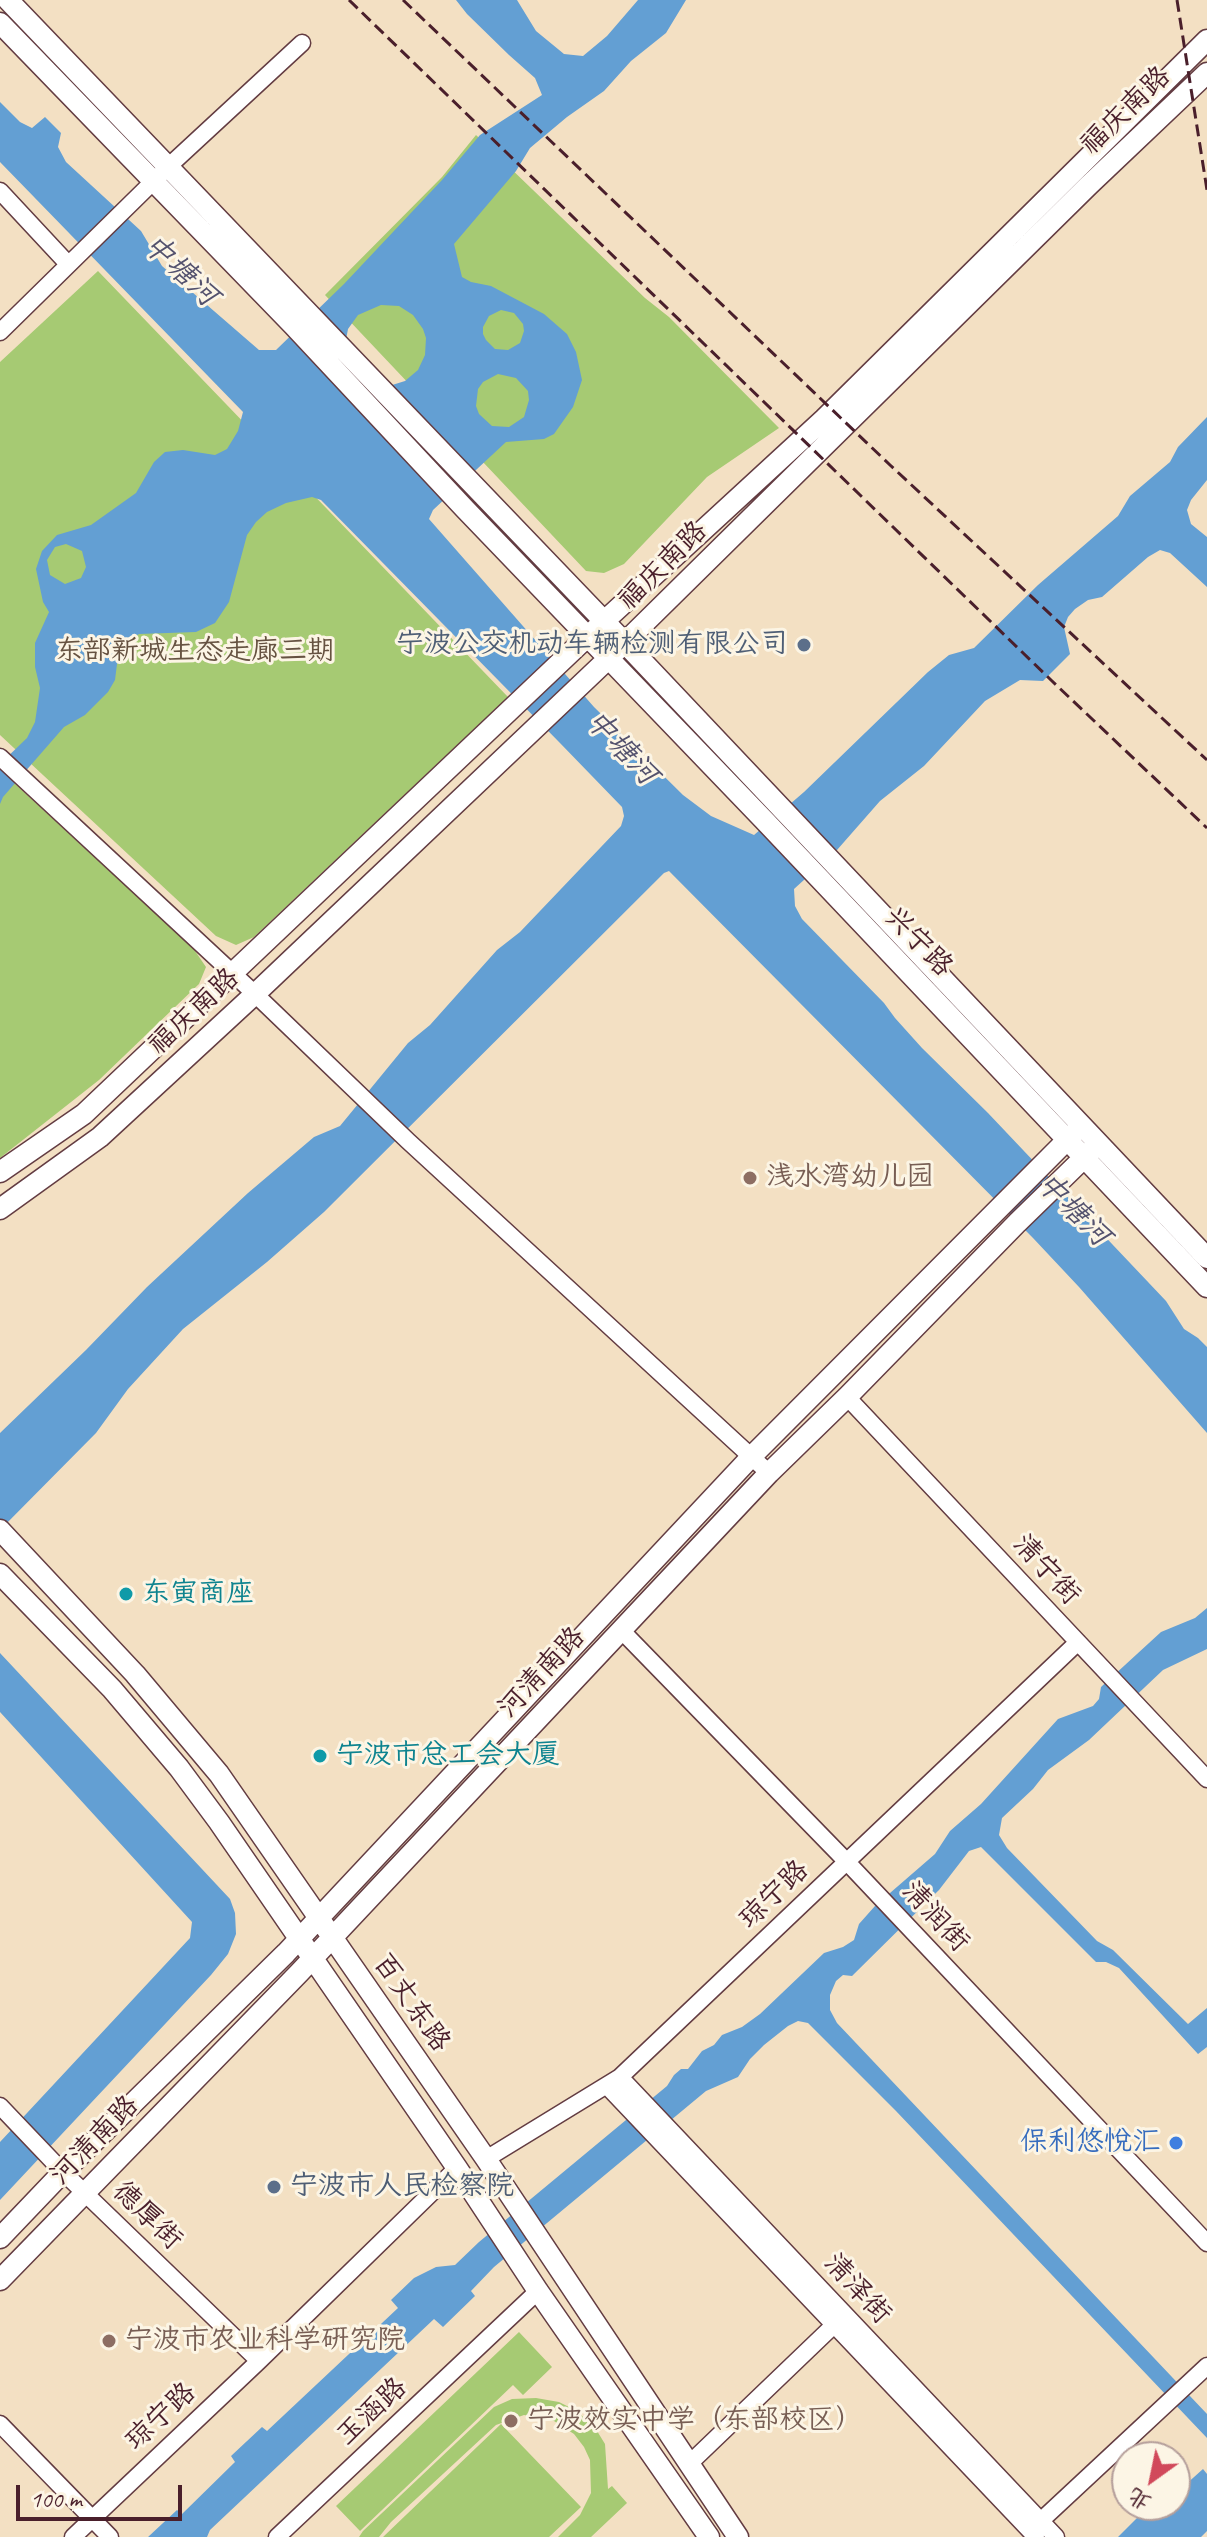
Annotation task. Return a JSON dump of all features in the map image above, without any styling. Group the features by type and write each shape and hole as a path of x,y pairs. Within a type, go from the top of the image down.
{"main road":[{"path":"8,0 169,166 300,317"},
{"path":"0,23 154,181 300,317 480,493 625,643 771,812 831,860 1074,1133 1207,1258"},
{"name":"福庆南路","path":"0,1172 84,1114 604,621 824,419 1207,40"},
{"name":"福庆南路","path":"0,1209 100,1137 255,994 625,643 1089,185 1207,73"},
{"name":"兴宁路","path":"300,317 465,509 587,637 771,812 815,874 1074,1133"},
{"name":"河清南路","path":"0,2238 299,1939 751,1457 1074,1133"},
{"path":"1092,1150 1207,1287"},
{"name":"河清南路","path":"0,2280 313,1958 769,1473 1092,1150"},
{"name":"百丈东路","path":"0,1530 135,1674 219,1774 486,2159 738,2537"},
{"name":"百丈东路","path":"0,1574 101,1677 164,1749 249,1863 538,2291 709,2537"}],"street":[{"path":"0,332 169,166 302,43"},
{"path":"0,191 70,262"},
{"path":"0,757 408,1141 769,1473"},
{"name":"清宁街","path":"847,1397 1207,1779"},
{"name":"清润街","path":"621,1630 847,1862 1207,2243"},
{"name":"琼宁路","path":"486,2159 614,2082 1078,1642"},
{"name":"清泽街","path":"614,2082 834,2325 1033,2531 1056,2537"},
{"name":"清泽街","path":"614,2082 1033,2531"},
{"name":"德厚街","path":"2,2108 63,2172 259,2361"},
{"name":"琼宁路","path":"73,2537 457,2168"},
{"name":"玉涵路","path":"277,2537 538,2291"},
{"path":"689,2464 834,2325"},
{"path":"1033,2531 1207,2366"},
{"path":"0,2424 110,2537"}],"green space":[{"path":"476,135 645,298 669,317 779,428 707,477 624,564 604,573 586,571 325,295 442,177"},
{"name":"东部新城生态走廊三期","path":"98,271 508,697 254,937 236,945 216,936 0,735 0,362"},
{"path":"0,770 193,948 206,967 199,984 99,1080 0,1158"},
{"path":"519,2332 552,2367 523,2395 513,2385 360,2531 336,2506"},
{"path":"536,2398 559,2402 575,2410 594,2426 605,2444 608,2489 612,2486 627,2503 591,2537 558,2537 580,2515 591,2493 590,2460 584,2447 574,2434 554,2421 524,2415 496,2425 391,2522 379,2537 359,2537 494,2407 512,2399"},
{"path":"501,2424 581,2507 549,2537 383,2537"}],"water":[{"name":"中塘河","path":"456,0 517,0 536,31 564,54 583,56 607,36 638,0 686,0 666,33 631,61 604,91 530,148 516,171 454,244 462,277 491,286 544,314 567,334 576,352 582,380 573,407 554,434 544,439 506,442 433,510 429,519 594,707 683,795 711,816 754,835 804,792 928,672 949,655 974,648 1038,585 1118,516 1130,496 1170,462 1178,447 1207,417 1207,480 1187,510 1191,524 1207,537 1207,587 1170,553 1160,550 1102,597 1088,600 1075,609 1064,627 1070,654 1043,681 1020,680 985,701 924,766 880,801 837,850 794,889 795,906 802,919 1166,1301 1184,1329 1207,1347 1207,1433 1033,1238 669,871 324,1212 183,1329 128,1389 96,1433 0,1530 0,1433 147,1287 248,1193 314,1137 340,1126 408,1043 430,1025 497,950 520,932 621,826 624,816 622,807 559,742 321,500 312,497 286,503 267,512 256,522 247,535 229,602 215,623 196,632 139,634 131,639 117,664 115,680 108,692 85,715 64,727 0,804 0,764 27,738 35,722 40,688 35,667 35,643 49,612 43,602 36,569 42,551 57,535 91,525 136,493 154,462 165,452 183,450 215,455 227,449 238,431 243,412 0,162 0,102 20,122 32,128 45,117 61,133 58,147 66,162 141,231 162,266 259,350 276,350 344,284 480,135 542,95 535,78","holes":["381,305 399,306 413,315 426,338 425,355 418,370 405,381 389,386 345,345 348,329 358,315","501,310 514,313 523,324 520,343 508,350 495,349 483,334 489,316","498,374 516,378 528,391 524,417 509,427 492,426 479,414 476,406 478,389 483,382","66,544 82,551 86,567 81,578 65,584 50,575 47,560 55,547"]},
{"path":"1207,1608 1207,1649 1163,1670 1089,1740 1048,1770 1002,1818 999,1835 1007,1848 1097,1941 1113,1950 1188,2024 1207,2008 1207,2047 1198,2054 1119,1968 1106,1962 1096,1962 981,1847 969,1851 939,1890 852,1976 843,1975 836,1981 830,1995 830,2010 837,2023 1207,2414 1207,2438 896,2111 808,2023 798,2021 764,2045 738,2077 706,2091 494,2267 471,2291 475,2296 443,2327 434,2319 210,2530 207,2537 148,2537 177,2510 182,2514 235,2462 231,2456 262,2427 267,2431 398,2308 391,2300 414,2278 436,2267 455,2265 667,2086 681,2069 688,2069 702,2051 714,2045 722,2035 742,2027 760,2014 824,1953 854,1940 859,1924 875,1906 935,1854 950,1831 981,1804 1058,1719 1093,1706 1099,1699 1101,1687 1161,1632 1195,1618"},
{"path":"0,1653 230,1899 235,1913 236,1934 228,1954 211,1975 0,2200 0,2142 190,1938 192,1922 0,1712"},
{"path":"1203,2469 1207,2474 1207,2531 1201,2537 1118,2537 1134,2521 1191,2521 1191,2480"}],"railway":[{"path":"349,0 1207,828"},
{"path":"403,0 890,465 1207,760"},
{"path":"1177,0 1207,190"}],"place":[{"name":"宁波公交机动车辆检测有限公司","path":"804,645"},
{"name":"浅水湾幼儿园","path":"750,1178"},
{"name":"东寅商座","path":"126,1594"},
{"name":"宁波市总工会大厦","path":"320,1756"},
{"name":"保利悠悦汇","path":"1176,2143"},
{"name":"宁波市人民检察院","path":"274,2187"},
{"name":"宁波市农业科学研究院","path":"109,2341"},
{"name":"宁波效实中学（东部校区）","path":"511,2421"}]}
